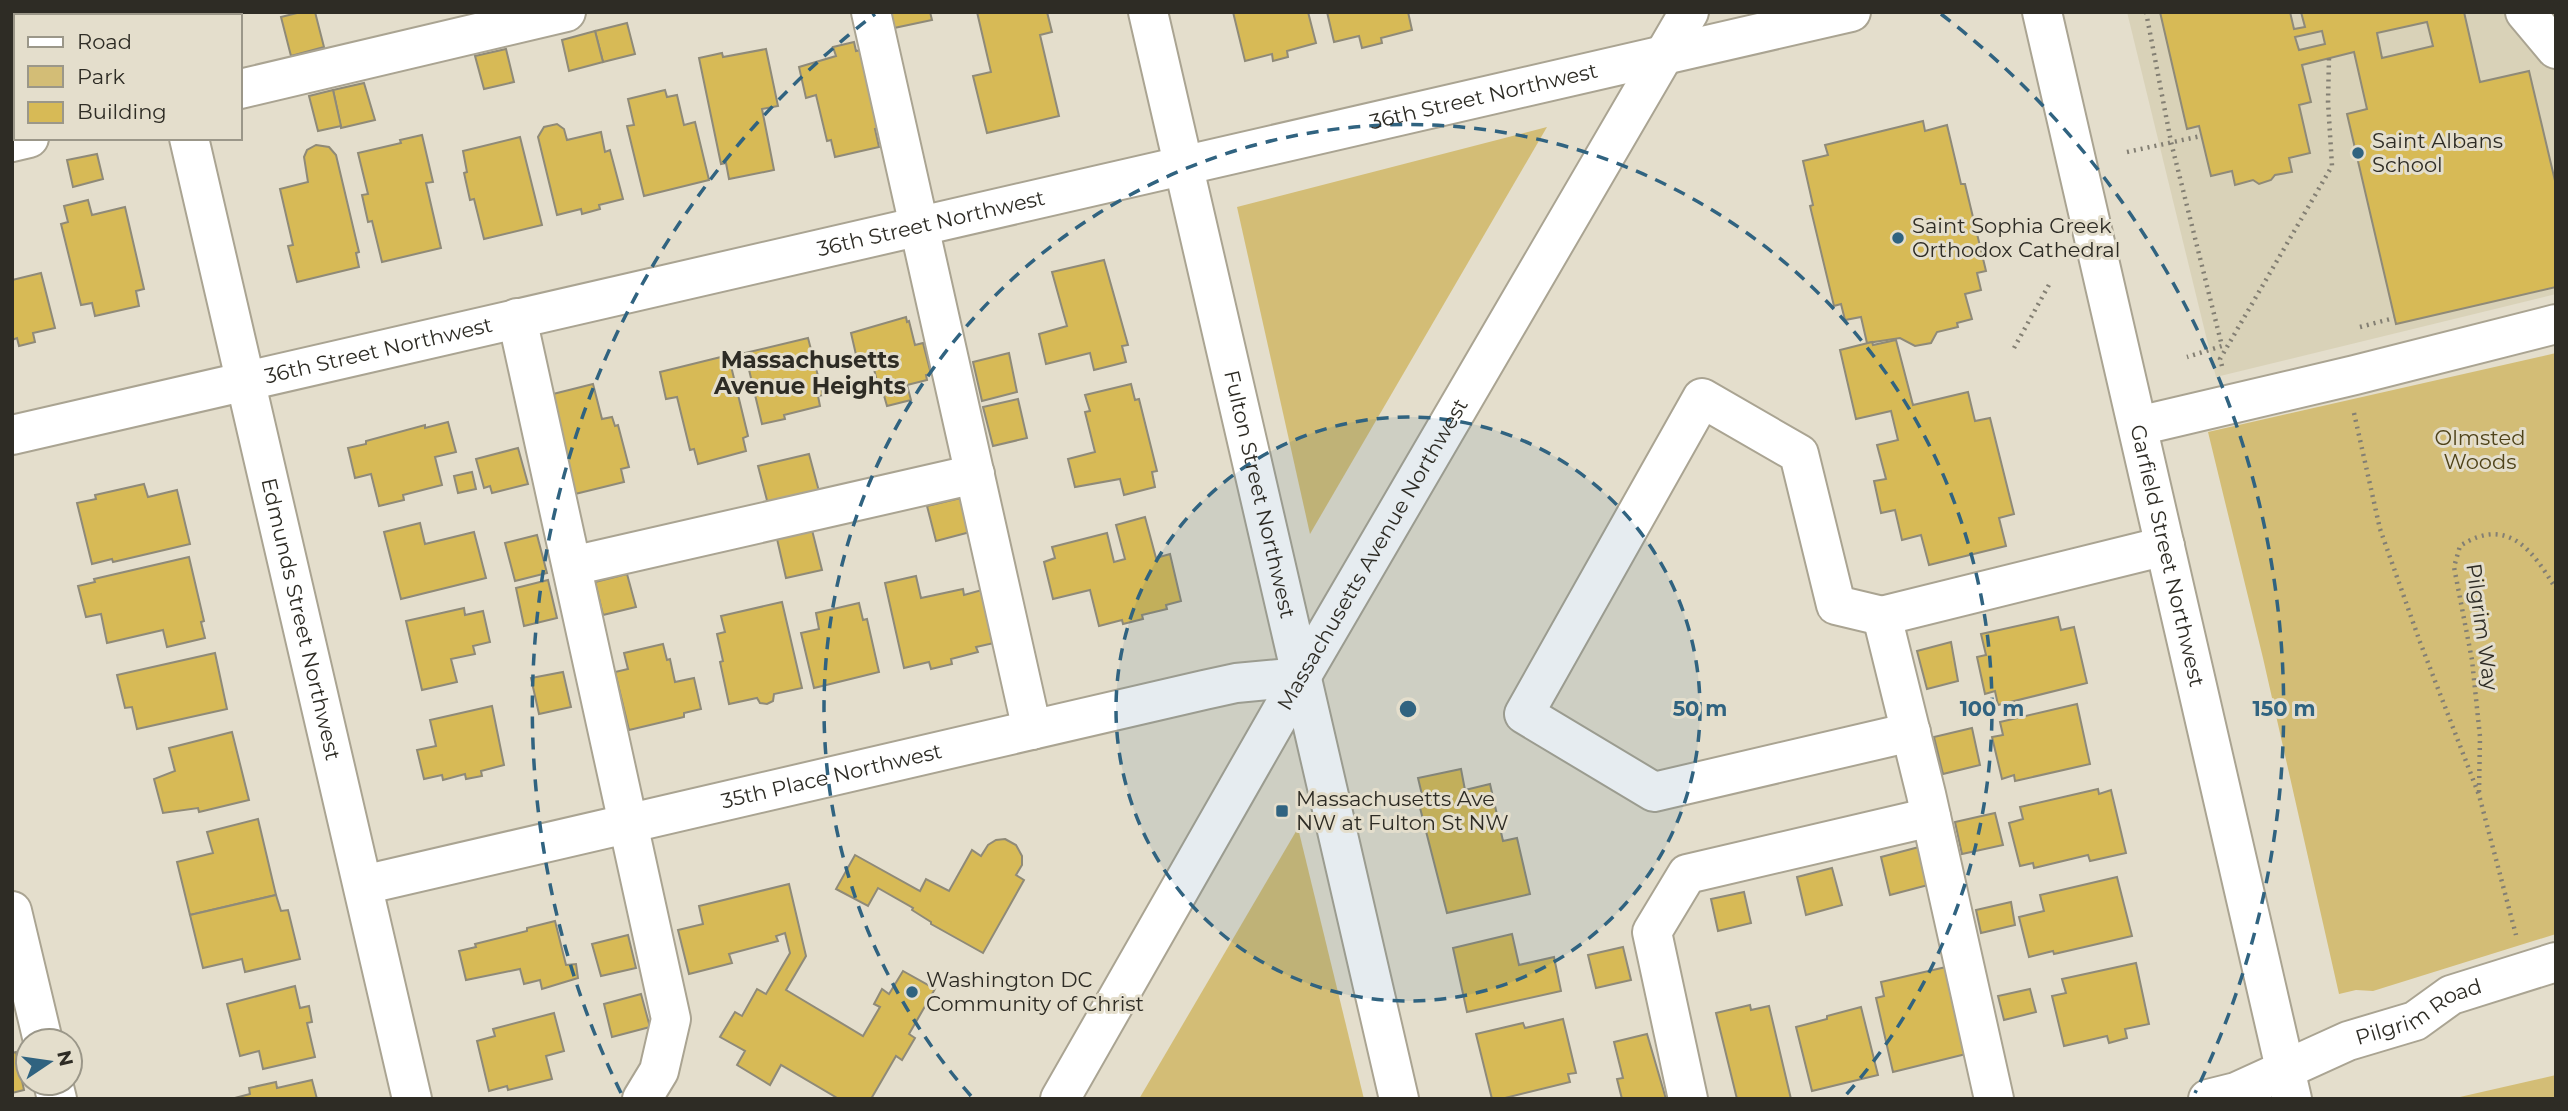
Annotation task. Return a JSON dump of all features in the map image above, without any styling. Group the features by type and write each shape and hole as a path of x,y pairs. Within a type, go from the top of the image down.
{"street":[{"path":"242,89 566,12"},
{"path":"871,12 1032,730"},
{"name":"Fulton Street Northwest","path":"1147,12 1399,1099"},
{"name":"Massachusetts Avenue Northwest","path":"1060,1099 1301,677 1689,12"},
{"name":"36th Street Northwest","path":"12,435 1851,12"},
{"name":"Garfield Street Northwest","path":"2042,12 2289,1084"},
{"path":"2525,12 2556,49"},
{"name":"Edmunds Street Northwest","path":"190,140 412,1099"},
{"path":"517,318 671,1019 659,1071 642,1099"},
{"path":"2138,426 2556,324"},
{"path":"1911,732 1654,792 1524,714 1702,398 1799,454 1836,605 1882,616 2165,546"},
{"path":"572,566 975,474"},
{"path":"1882,616 1994,1099"},
{"name":"35th Place Northwest","path":"363,885 1236,683 1301,677"},
{"path":"1688,1099 1652,932 1687,874 1928,806"},
{"path":"12,911 40,1027"},
{"name":"Pilgrim Road","path":"2208,1099 2289,1084 2348,1041 2415,1021 2451,995 2556,962"}],"path":[{"path":"2146,12 2171,142 2222,346 2187,358"},
{"path":"2223,370 2220,359 2332,166 2328,102 2329,58"},
{"path":"2127,152 2201,136"},
{"path":"2014,348 2050,283"},
{"path":"2360,327 2395,318"},
{"path":"2352,405 2380,529 2479,795 2517,940"},
{"name":"Pilgrim Way","path":"2479,795 2480,737 2472,660 2454,567 2460,546 2475,536 2494,534 2515,539 2536,556 2556,589"}],"shaded area":[{"name":"Saint Albans School","path":"2127,12 2556,12 2556,294 2216,377"}],"green space":[{"path":"1547,127 1310,534 1237,207"},
{"name":"Olmsted Woods","path":"2556,353 2556,934 2373,991 2356,990 2339,994 2263,658 2208,432"},
{"path":"1298,828 1364,1099 1139,1099"},
{"path":"2556,1075 2556,1099 2451,1099"}],"building":[{"path":"17,12 59,12 52,14"},
{"path":"315,12 324,47 291,56 281,17"},
{"path":"890,12 930,12 932,20 894,28"},
{"path":"977,12 1047,12 1052,32 1040,35 1059,116 987,133 973,76 991,72"},
{"path":"1233,12 1308,12 1316,43 1287,51 1288,57 1273,61 1272,54 1245,61"},
{"path":"1327,12 1408,12 1412,30 1381,38 1382,43 1362,48 1359,36 1334,42"},
{"path":"2160,12 2290,12 2294,29 2305,27 2301,12 2464,12 2480,82 2529,71 2556,185 2556,287 2396,324 2347,114 2367,109 2354,52 2302,65 2311,102 2299,105 2310,153 2289,158 2292,172 2275,175 2271,180 2259,184 2253,180 2235,185 2232,171 2211,176 2199,126 2187,129","holes":["2427,22 2433,46 2382,58 2377,33","2322,31 2325,44 2299,50 2295,37"]},
{"path":"627,23 635,54 603,62 595,31"},
{"path":"595,31 603,62 569,71 562,40"},
{"path":"854,42 856,51 861,50 879,128 875,129 879,147 835,157 831,140 827,141 816,95 806,98 799,67 836,56 833,47"},
{"path":"506,49 514,82 484,89 475,56"},
{"path":"766,49 778,106 762,109 774,170 729,179 726,163 721,164 699,58 722,53 723,57"},
{"path":"364,83 375,120 341,128 333,90"},
{"path":"333,90 341,126 318,131 309,96"},
{"path":"665,90 667,97 677,95 684,125 695,122 709,180 644,196 627,126 634,125 628,99"},
{"name":"Saint Sophia Greek Orthodox Cathedral","path":"1923,121 1925,131 1947,125 1961,184 1965,184 1986,271 1977,273 1981,290 1965,294 1972,319 1957,323 1958,327 1937,332 1931,343 1915,346 1900,338 1867,343 1861,317 1845,320 1841,304 1834,306 1810,206 1813,205 1803,161 1828,155 1825,145"},
{"path":"557,124 564,129 567,140 601,132 605,152 610,150 623,199 599,205 600,209 582,214 581,209 557,215 538,137 544,127"},
{"path":"422,135 433,182 426,183 441,248 382,262 372,221 368,222 362,195 368,194 358,153"},
{"path":"520,137 542,225 484,239 474,199 470,200 464,173 467,172 463,151"},
{"path":"316,145 329,147 336,155 359,252 356,253 359,267 297,282 288,246 293,245 280,189 308,182 304,157 307,150"},
{"path":"97,154 103,179 73,187 67,160"},
{"path":"88,200 92,215 125,207 144,289 136,291 139,306 95,316 92,303 81,305 61,224 68,222 64,206"},
{"path":"1104,260 1128,345 1122,346 1126,362 1094,370 1090,353 1046,364 1039,334 1067,326 1052,272"},
{"path":"41,273 55,328 33,333 35,342 19,346 17,338 12,340 12,280"},
{"path":"906,317 915,345 923,343 931,374 926,375 927,380 907,385 911,400 887,406 881,385 878,386 871,356 857,359 851,333"},
{"path":"808,338 823,395 818,396 820,406 762,424 745,353"},
{"path":"1896,340 1913,405 1968,392 1975,421 1990,418 2014,514 1999,518 2006,546 1929,565 1921,535 1902,540 1895,510 1881,513 1874,481 1886,479 1877,445 1898,440 1891,411 1856,419 1840,350 1872,342 1873,345"},
{"path":"1009,353 1017,392 982,401 973,362"},
{"path":"721,357 724,368 731,366 748,436 743,438 746,451 698,464 694,449 690,450 677,397 666,399 660,372"},
{"path":"593,384 602,419 612,417 615,426 618,425 629,467 621,469 624,482 571,495 549,395"},
{"path":"1131,384 1135,400 1139,399 1157,471 1152,472 1155,487 1124,495 1120,479 1075,487 1068,459 1095,452 1085,412 1090,411 1085,395"},
{"path":"1018,399 1027,438 993,446 983,407"},
{"path":"448,422 456,452 435,457 442,485 403,495 404,500 379,506 371,474 355,478 348,448 425,425 425,428"},
{"path":"518,448 528,484 492,493 490,486 484,488 476,459"},
{"path":"809,454 820,495 769,508 758,466"},
{"path":"472,472 476,489 458,493 454,476"},
{"path":"144,484 148,497 177,490 190,544 113,562 112,559 92,564 77,503 96,499 95,495"},
{"path":"965,497 974,531 936,541 927,506"},
{"path":"1145,517 1156,558 1170,554 1181,601 1166,605 1167,609 1142,615 1143,619 1123,624 1122,620 1099,626 1090,590 1053,599 1044,562 1055,558 1052,547 1107,533 1114,562 1125,559 1116,525"},
{"path":"420,523 425,544 474,532 486,578 401,599 384,532"},
{"path":"812,530 822,570 786,578 777,539"},
{"path":"537,535 547,573 515,581 505,543"},
{"path":"189,557 204,621 201,622 205,638 167,647 163,630 107,643 101,614 86,617 78,586 95,582 94,579"},
{"path":"627,574 636,607 603,615 595,582"},
{"path":"916,576 921,598 963,589 964,595 982,590 994,643 976,647 978,652 951,659 952,664 931,669 929,662 904,668 885,583"},
{"path":"548,580 557,618 524,626 516,588"},
{"path":"782,602 802,688 774,694 773,701 767,704 760,703 757,698 729,704 717,634 725,632 721,616"},
{"path":"859,603 863,620 867,619 879,672 814,688 801,633 819,629 816,613"},
{"path":"464,608 465,615 483,611 490,642 473,646 475,654 451,659 457,682 422,690 406,621"},
{"path":"2058,617 2061,630 2074,627 2087,683 1998,705 1995,691 1985,694 1977,657 1986,655 1981,634"},
{"path":"1951,642 1958,681 1927,689 1917,651"},
{"path":"663,644 667,660 670,659 675,682 694,678 701,709 684,713 684,717 629,730 615,672 628,669 624,653"},
{"path":"215,653 227,709 137,729 132,707 125,708 117,675"},
{"path":"563,672 571,707 539,714 531,678"},
{"path":"2077,704 2090,764 2015,781 2014,775 2002,779 1992,737 2003,735 2000,722"},
{"path":"492,706 504,765 481,771 482,776 466,779 465,774 443,780 442,775 424,779 417,750 436,746 430,720"},
{"path":"1972,728 1980,765 1943,774 1934,737"},
{"path":"232,732 249,800 199,812 198,808 163,813 154,779 175,771 169,748"},
{"path":"1461,769 1465,790 1490,784 1503,841 1517,838 1530,894 1447,913 1418,800 1423,799 1418,778"},
{"path":"2098,789 2099,794 2111,790 2126,853 2090,861 2088,855 2034,868 2033,863 2020,866 2009,823 2023,819 2020,807"},
{"path":"1995,813 2003,845 1962,854 1955,822"},
{"path":"258,819 276,895 190,915 177,862 213,853 207,832"},
{"path":"1005,839 1016,845 1022,856 1022,865 1016,875 1024,880 983,953 931,924 912,910 913,908 878,888 868,906 836,889 855,855 920,891 926,879 949,891 972,850 981,856 988,845"},
{"path":"1919,847 1928,885 1890,895 1881,857"},
{"path":"1832,868 1842,905 1806,915 1797,877"},
{"path":"2117,877 2132,936 2029,957 2019,917 2044,911 2040,895"},
{"name":"Washington DC Community of Christ","path":"789,884 806,956 786,990 863,1036 880,1007 874,1004 882,989 889,994 903,971 935,989 909,1034 915,1038 902,1060 896,1056 871,1099 839,1099 781,1065 770,1085 737,1065 745,1051 720,1037 735,1012 742,1016 757,989 766,994 790,953 785,933 776,936 778,941 729,954 732,963 689,974 678,930 703,924 699,906"},
{"path":"1744,892 1751,923 1718,931 1711,899"},
{"path":"276,895 281,911 288,910 300,959 245,972 242,959 203,968 190,915"},
{"path":"2011,902 2015,925 1981,933 1976,910"},
{"path":"555,921 566,965 576,964 578,978 542,989 540,980 524,984 520,969 466,980 459,951"},
{"path":"1512,934 1519,965 1554,957 1561,991 1467,1012 1453,948"},
{"path":"628,935 636,968 601,976 592,944"},
{"path":"1623,947 1631,980 1596,988 1588,955"},
{"path":"2136,963 2149,1024 2125,1029 2127,1038 2109,1043 2107,1036 2064,1046 2052,996 2066,993 2062,979"},
{"path":"1946,967 1966,1054 1893,1072 1876,998 1884,996 1881,982"},
{"path":"295,986 300,1008 309,1006 312,1022 307,1023 315,1057 263,1069 259,1051 240,1056 227,1004"},
{"path":"2030,989 2036,1012 2004,1020 1998,996"},
{"path":"641,994 650,1027 612,1037 604,1004"},
{"path":"1750,1005 1751,1010 1769,1006 1791,1099 1737,1099 1716,1013"},
{"path":"1861,1007 1878,1075 1812,1091 1796,1027"},
{"path":"554,1013 564,1051 546,1056 552,1079 508,1090 507,1086 489,1091 477,1041 495,1036 493,1029"},
{"path":"1563,1019 1576,1073 1568,1074 1570,1082 1492,1099 1476,1034 1523,1023 1525,1028"},
{"path":"1647,1034 1666,1099 1622,1099 1617,1079 1623,1078 1614,1042"},
{"path":"14,1052 12,1093 12,1053"},
{"path":"312,1080 317,1099 231,1099 250,1094 249,1088 276,1082 277,1088"}],"place":[{"name":"Saint Albans School","path":"2358,153"},
{"name":"Saint Sophia Greek Orthodox Cathedral","path":"1898,238"},
{"name":"Massachusetts Ave NW at Fulton St NW","path":"1282,811"},
{"name":"Washington DC Community of Christ","path":"912,992"}],"district":[{"name":"Massachusetts Avenue Heights","path":"810,373"}]}
